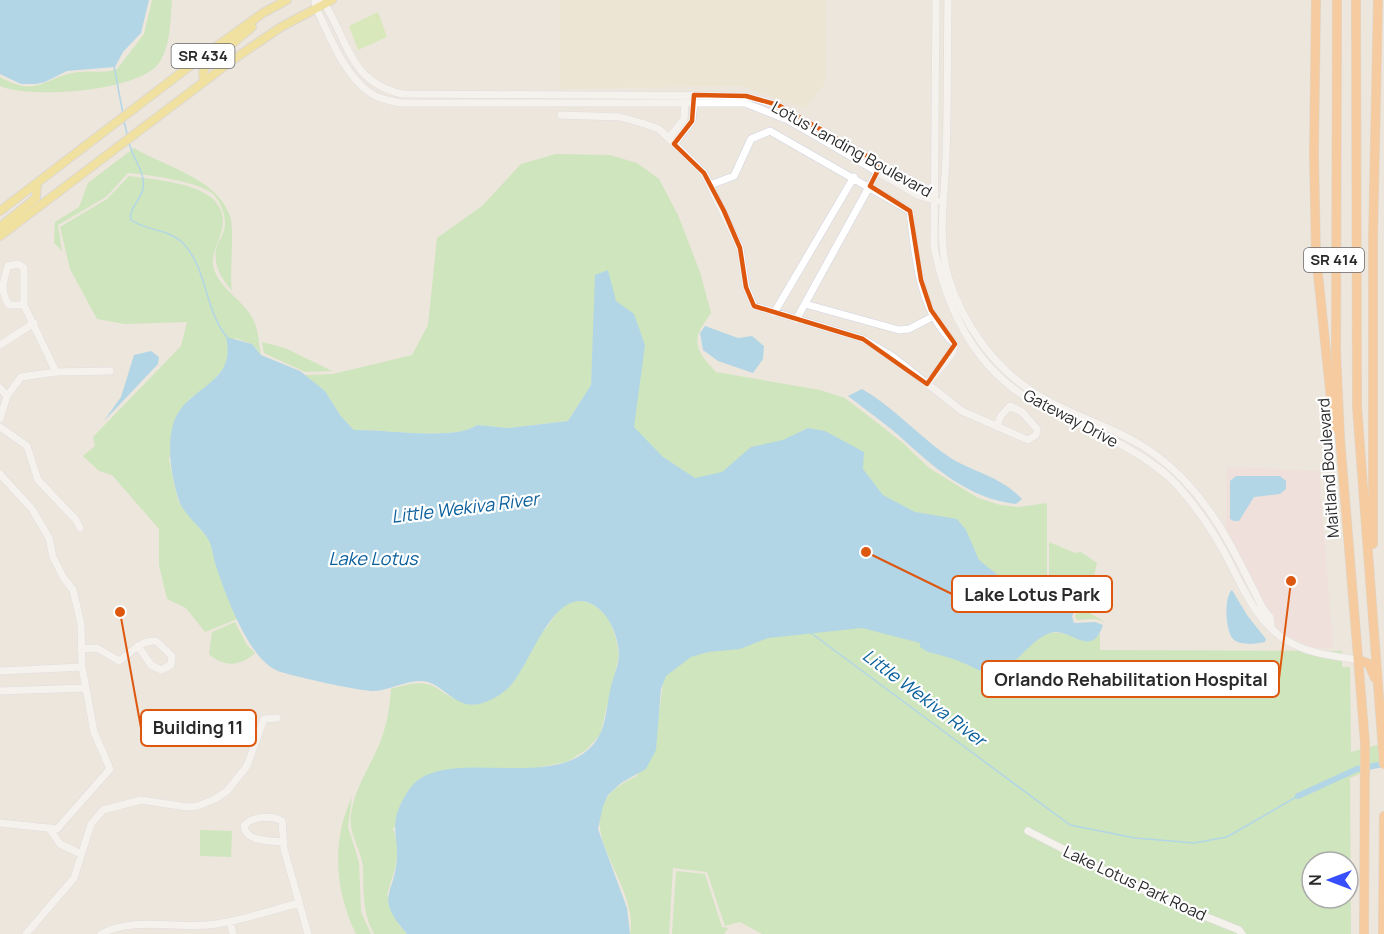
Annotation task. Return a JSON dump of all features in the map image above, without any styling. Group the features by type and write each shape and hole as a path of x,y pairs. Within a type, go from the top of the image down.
{"highway":[{"name":"Maitland Boulevard","path":"1336,0 1334,273 1340,438 1359,660 1366,779 1364,934"},
{"name":"Maitland Boulevard","path":"1356,0 1357,407 1384,764"},
{"path":"1372,597 1373,238 1377,1"},
{"path":"1315,2 1316,255 1327,370 1346,519"},
{"path":"1359,660 1369,664 1373,669 1380,697"},
{"path":"1383,934 1384,816"}],"main road":[{"name":"SR 434","path":"0,211 263,13 287,0"},
{"name":"SR 434","path":"0,236 263,38 322,2"},
{"path":"204,82 202,73 205,67 251,28 263,13"},
{"path":"0,227 36,198 37,184"}],"street":[{"name":"Gateway Drive","path":"936,0 934,246 940,276 949,303 971,343 1000,377 1021,394 1142,456 1169,477 1192,501 1221,547 1262,622 1271,626 1283,638 1301,647 1325,655 1359,660"},
{"name":"Gateway Drive","path":"948,0 945,179 941,231 948,275 957,303 968,323 995,359 1012,377 1037,395 1135,441 1156,455 1201,497 1230,543 1262,607 1270,617 1271,626"},
{"name":"Lotus Landing Boulevard","path":"322,2 353,61 375,85 393,92 746,96 778,105 942,200"},
{"name":"Lotus Landing Boulevard","path":"322,2 346,66 370,93 382,99 400,103 745,103 776,113 877,173 933,201 942,200"},
{"path":"935,91 947,91"},
{"path":"685,95 688,120"},
{"path":"671,141 688,120 694,95"},
{"path":"561,115 620,117 659,129 704,173 740,248 749,298 758,309 862,339 892,356 962,411 998,427 1028,440 1036,435 1037,429 1022,412 1010,406 1000,417 998,427"},
{"path":"710,185 734,176 751,139 770,131 870,186 910,211 921,280 934,316 942,331 955,344 952,354 927,384"},
{"path":"796,320 882,164"},
{"path":"774,313 854,177"},
{"path":"24,304 9,305 3,297 3,281 8,266 18,264 24,268 24,304 56,372"},
{"path":"805,304 899,330 909,329 934,316"},
{"path":"0,345 34,322"},
{"path":"0,419 7,396 21,377 56,372 110,371"},
{"path":"0,387 7,396"},
{"path":"0,427 27,446 38,480 76,520 80,528"},
{"path":"0,474 14,485 32,509 49,538 53,556 77,600 81,624 82,667 94,732 110,769 57,829 0,823"},
{"path":"1221,547 1230,543"},
{"path":"81,649 97,648 119,661 138,646 145,642 156,640 172,656 171,665 161,670 156,668 138,646"},
{"path":"0,671 82,667"},
{"path":"0,691 86,688"},
{"path":"30,933 74,878 91,824 103,810 141,800 198,806 227,791 247,766 264,718 277,718"},
{"path":"284,842 252,838 244,830 248,821 256,819 278,818 282,821 284,842 308,934"},
{"path":"49,828 60,844 81,854"},
{"name":"Lake Lotus Park Road","path":"1028,831 1157,897 1239,930 1242,934"},
{"path":"101,934 121,926 206,925 299,903"},
{"path":"230,921 233,934"}],"highlighted area":[{"path":"694,95 746,96 778,105 881,164 870,186 910,211 921,280 931,310 955,344 927,384 863,339 754,306 746,287 740,248 724,211 704,173 674,144 692,121"}],"shaded area":[{"path":"560,0 826,0 825,83 806,109 741,86 560,89"},
{"path":"1227,467 1319,471 1333,648 1312,648 1279,631 1226,528"}],"green space":[{"path":"152,0 172,0 166,49 159,63 148,73 130,81 83,90 34,92 0,86 0,77 24,86 33,86 67,74 117,69 144,34"},
{"path":"378,12 387,37 358,50 349,26"},
{"path":"134,148 202,183 223,203 231,222 232,291 217,267 215,255 225,227 222,207 213,194 185,182 128,173 106,197 58,225 62,251 54,243 55,222 79,207 88,183"},
{"path":"556,154 610,155 637,163 659,179 678,215 700,272 711,313 700,330 697,343 702,356 716,372 820,390 845,398 903,443 929,468 978,498 1000,505 1019,507 1047,503 1047,634 1057,633 1092,640 1100,634 1100,650 1342,651 1342,667 1350,667 1351,752 1384,743 1384,764 1350,778 1350,850 1300,850 1300,910 1351,910 1351,934 762,934 740,922 725,926 707,872 673,868 669,934 630,934 630,913 624,891 605,848 600,828 601,809 612,791 637,776 659,713 663,683 595,477 595,302 591,385 568,421 508,428 477,425 467,430 436,433 354,430 340,415 325,391 304,375 333,374 412,355 428,325 437,238 482,206 521,164","holes":["1024,650 1002,668 989,671 962,662"]},
{"path":"129,176 176,183 192,188 207,194 217,204 223,216 221,233 213,257 213,267 223,285 249,313 255,323 258,336 261,355 252,344 235,338 224,368 209,385 188,400 169,459 178,501 209,540 237,619 205,632 186,608 167,599 159,565 159,529 112,475 99,471 83,456 95,446 93,437 181,346 187,322 125,324 97,319 70,269 60,227 107,199"},
{"path":"262,342 285,348 332,371 305,372 264,353"},
{"path":"1049,542 1075,553 1081,552 1097,563 1088,601 1091,614 1105,622 1095,619 1077,620 1075,616 1085,599 1075,581 1062,581 1049,590"},
{"path":"578,599 594,605 608,617 616,638 619,656 600,735 586,750 567,762 540,767 393,828 398,845 396,865 387,895 399,925 407,934 374,934 366,910 363,867 351,828 351,814 359,787 383,733 389,711 391,689 408,684 429,684 450,697 474,705 547,627 562,605"},
{"path":"235,622 247,645 255,653 238,663 221,662 209,654 212,632"},
{"path":"352,797 348,827 359,862 361,912 371,934 356,934 349,918 340,883 338,848 345,814"},
{"path":"200,830 232,831 231,857 200,856"},
{"path":"676,871 705,874 722,927 728,928 724,934 672,934"}],"water":[{"path":"0,0 149,0 141,33 123,52 115,67 67,71 45,82 21,84 0,74"},
{"name":"Lake Lotus","path":"608,270 616,301 634,314 645,345 634,427 663,457 695,478 722,472 751,447 783,440 808,428 825,431 864,452 863,469 883,495 915,512 957,519 966,530 979,560 999,576 1028,590 1051,593 1063,584 1074,584 1082,599 1072,616 1074,623 1095,622 1103,625 1098,635 1086,642 1058,632 1050,633 1041,637 1012,664 995,672 985,672 928,652 920,647 920,643 862,628 768,638 740,649 708,652 691,657 666,676 661,689 656,750 646,769 621,783 608,795 603,806 598,829 627,908 630,934 407,934 391,912 388,896 397,858 395,821 408,792 421,778 440,771 463,768 542,767 566,762 586,752 602,729 618,663 619,654 613,629 599,609 585,602 572,603 560,610 549,623 515,680 504,692 479,704 464,704 428,682 415,681 372,691 325,683 278,671 267,664 257,653 239,624 225,591 209,542 180,503 171,464 172,429 177,415 186,403 217,377 224,367 227,354 226,337 252,344 261,355 300,371 325,391 340,415 354,430 436,433 467,430 477,425 508,428 568,421 591,385 595,275"},
{"path":"705,326 738,338 752,336 764,346 763,359 753,373 718,361 703,350 700,333"},
{"path":"151,351 159,357 158,364 104,421 121,397 134,355"},
{"path":"862,389 883,403 952,459 993,478 1022,499 1016,504 1000,501 956,482 848,396"},
{"path":"1236,476 1280,476 1286,481 1286,489 1280,494 1254,497 1239,521 1234,521 1230,519 1230,481"},
{"path":"1232,590 1247,615 1266,639 1265,642 1244,644 1236,641 1230,635 1227,606"}],"waterway":[{"name":"Little Wekiva River","path":"114,66 123,114"},
{"name":"Little Wekiva River","path":"124,121 127,134"},
{"name":"Little Wekiva River","path":"129,142 141,171 143,183 142,193 131,212 131,220 182,242 197,264 214,314 227,337"},
{"name":"Little Wekiva River","path":"811,633 1070,825 1135,838 1194,843 1227,837 1298,796"},
{"name":"Little Wekiva River","path":"1298,796 1357,769 1384,764"}],"place":[{"name":"Lake Lotus Park","path":"866,552"},
{"name":"Orlando Rehabilitation Hospital","path":"1291,581"},
{"name":"Building 11","path":"120,612"}]}
